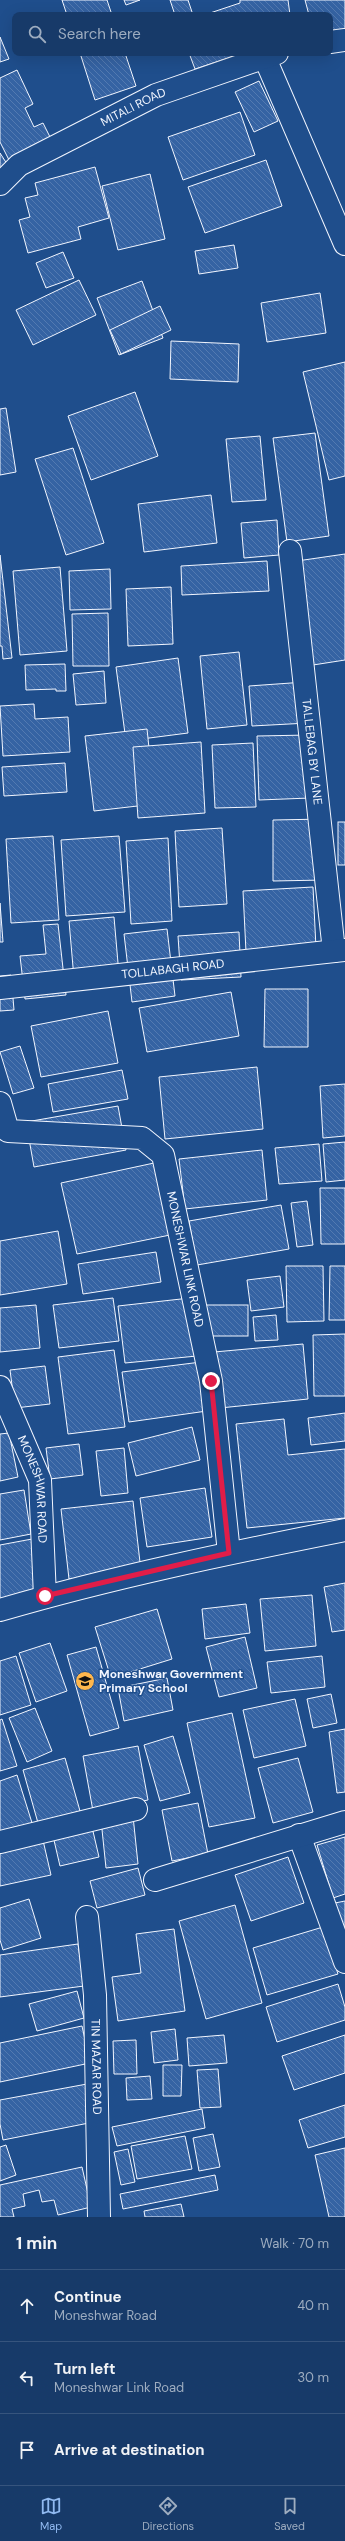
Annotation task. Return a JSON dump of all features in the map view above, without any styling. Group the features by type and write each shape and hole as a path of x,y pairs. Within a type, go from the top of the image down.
{"street":[{"path":"333,42 345,40"},
{"name":"MITALI ROAD","path":"0,184 19,165 156,95 265,56"},
{"path":"272,56 345,244"},
{"name":"TALLEBAG BY LANE","path":"290,551 340,951"},
{"name":"TOLLABAGH ROAD","path":"0,988 340,951"},
{"name":"MONESHWAR LINK ROAD","path":"0,1103 8,1131 142,1138 163,1155 211,1381 229,1553"},
{"name":"MONESHWAR ROAD","path":"0,1387 40,1480 45,1596"},
{"path":"0,1610 45,1596 229,1553 345,1530"},
{"path":"0,1842 136,1809"},
{"path":"155,1880 345,1822"},
{"path":"299,1835 345,1962"},
{"name":"TIN MAZAR ROAD","path":"87,1917 95,1995 99,2217"}],"building":[{"path":"62,0 107,0 111,12 66,12"},
{"path":"124,0 140,0 126,5"},
{"path":"170,0 188,0 192,12 174,12"},
{"path":"240,0 288,0 290,12 213,12 240,3"},
{"path":"305,0 345,0 345,38 333,38 333,12 308,12"},
{"path":"0,37 9,59 0,62"},
{"path":"81,56 126,56 136,86 95,100"},
{"path":"190,56 235,56 195,69"},
{"path":"17,70 33,104 25,108 34,127 43,123 53,143 11,164 0,142 0,78"},
{"path":"259,81 278,121 254,132 235,92"},
{"path":"240,112 255,155 183,180 168,137"},
{"path":"0,153 16,178 0,187"},
{"path":"266,160 282,206 205,233 188,187"},
{"path":"95,167 109,218 78,227 81,239 28,253 19,220 30,217 25,198 38,195 35,183"},
{"path":"150,174 165,239 118,250 102,186"},
{"path":"234,245 238,268 199,274 195,251"},
{"path":"63,252 74,278 46,288 36,263"},
{"path":"79,280 96,315 33,345 16,310"},
{"path":"142,281 163,338 119,355 97,298"},
{"path":"320,293 326,333 267,342 261,303"},
{"path":"160,306 171,330 121,354 110,330"},
{"path":"171,341 239,344 238,382 170,379"},
{"path":"345,362 345,476 329,480 303,372"},
{"path":"135,392 158,456 91,480 68,416"},
{"path":"6,408 16,472 0,475 0,409"},
{"path":"315,433 329,536 287,542 273,438"},
{"path":"260,436 266,500 232,502 226,439"},
{"path":"73,448 104,543 66,555 35,459"},
{"path":"211,495 217,543 144,552 138,504"},
{"path":"277,520 279,555 244,558 241,523"},
{"path":"345,554 345,660 313,665 297,561"},
{"path":"0,555 12,658 3,659 2,646 0,646"},
{"path":"267,561 269,591 182,595 181,566"},
{"path":"60,567 67,651 20,655 13,571"},
{"path":"110,569 111,609 70,610 69,571"},
{"path":"171,587 173,644 128,646 126,589"},
{"path":"108,613 109,666 73,666 72,614"},
{"path":"239,652 247,725 207,729 200,656"},
{"path":"178,658 188,733 126,741 116,667"},
{"path":"65,664 66,691 56,691 56,689 26,690 25,665"},
{"path":"104,671 106,703 76,705 73,674"},
{"path":"305,682 308,723 252,726 249,686"},
{"path":"34,704 35,719 68,717 70,752 3,756 0,706"},
{"path":"147,729 155,804 94,811 85,736"},
{"path":"309,735 310,798 259,800 257,736"},
{"path":"201,742 205,813 138,818 133,747"},
{"path":"253,743 256,807 215,808 212,745"},
{"path":"65,763 67,792 4,796 2,767"},
{"path":"325,819 325,880 273,881 273,820"},
{"path":"338,822 345,822 345,865 338,865"},
{"path":"222,828 227,904 179,907 175,831"},
{"path":"53,836 59,920 11,923 6,839"},
{"path":"119,836 125,912 66,916 61,840"},
{"path":"168,838 172,921 131,924 126,841"},
{"path":"313,887 316,948 246,952 243,891"},
{"path":"0,903 3,942 0,942"},
{"path":"114,917 120,986 75,990 69,921"},
{"path":"58,924 66,995 25,999 20,956 46,954 43,925"},
{"path":"167,929 175,996 132,1002 124,934"},
{"path":"239,932 241,977 181,980 178,936"},
{"path":"11,975 14,1010 0,1011 0,976"},
{"path":"265,989 308,989 308,1047 264,1047"},
{"path":"231,992 239,1036 147,1052 139,1008"},
{"path":"108,1011 118,1063 41,1077 31,1026"},
{"path":"20,1046 34,1088 13,1094 0,1052"},
{"path":"257,1067 263,1129 165,1139 159,1077"},
{"path":"122,1070 128,1099 53,1112 48,1084"},
{"path":"345,1084 345,1136 323,1138 320,1086"},
{"path":"118,1106 126,1150 34,1167 26,1122"},
{"path":"345,1142 345,1180 326,1182 323,1144"},
{"path":"319,1144 322,1181 279,1184 275,1148"},
{"path":"262,1150 267,1200 185,1209 179,1159"},
{"path":"154,1163 170,1235 77,1254 61,1183"},
{"path":"320,1188 345,1188 345,1244 321,1244"},
{"path":"307,1201 313,1245 297,1247 291,1203"},
{"path":"281,1205 289,1249 197,1265 189,1221"},
{"path":"58,1231 67,1284 0,1295 0,1241"},
{"path":"156,1252 161,1282 83,1294 78,1264"},
{"path":"286,1266 323,1266 324,1321 287,1322"},
{"path":"330,1266 345,1266 345,1320 329,1320"},
{"path":"280,1276 284,1307 251,1311 247,1280"},
{"path":"113,1298 119,1341 59,1348 53,1305"},
{"path":"190,1298 197,1356 125,1363 118,1306"},
{"path":"36,1305 40,1348 0,1352 0,1308"},
{"path":"205,1305 248,1305 248,1336 205,1336"},
{"path":"276,1315 278,1340 255,1341 253,1317"},
{"path":"345,1334 345,1396 314,1396 313,1335"},
{"path":"303,1344 308,1399 220,1408 214,1352"},
{"path":"114,1350 125,1427 68,1434 58,1357"},
{"path":"201,1362 207,1411 129,1422 122,1372"},
{"path":"45,1366 50,1404 15,1408 10,1370"},
{"path":"345,1413 345,1441 311,1445 308,1418"},
{"path":"284,1419 288,1455 345,1449 345,1518 247,1528 236,1424"},
{"path":"192,1427 200,1460 136,1476 128,1443"},
{"path":"9,1433 18,1477 0,1481 0,1434"},
{"path":"79,1444 83,1475 50,1479 46,1448"},
{"path":"124,1448 128,1493 101,1496 96,1451"},
{"path":"205,1488 212,1537 147,1547 140,1498"},
{"path":"24,1490 31,1534 0,1540 0,1494"},
{"path":"133,1501 141,1571 69,1579 61,1509"},
{"path":"32,1539 42,1597 0,1604 0,1545"},
{"path":"345,1583 345,1630 332,1632 324,1587"},
{"path":"312,1595 316,1646 265,1651 260,1599"},
{"path":"246,1604 250,1633 205,1639 202,1609"},
{"path":"157,1609 172,1659 111,1678 95,1627"},
{"path":"245,1637 257,1688 219,1697 206,1647"},
{"path":"50,1643 67,1691 36,1702 19,1653"},
{"path":"96,1647 119,1728 90,1736 67,1655"},
{"path":"16,1656 31,1705 0,1715 0,1661"},
{"path":"322,1656 325,1687 271,1693 267,1662"},
{"path":"167,1678 173,1710 124,1721 118,1688"},
{"path":"331,1694 337,1723 313,1728 307,1699"},
{"path":"295,1699 306,1746 254,1758 243,1710"},
{"path":"35,1708 52,1751 27,1762 9,1718"},
{"path":"232,1713 255,1818 209,1827 187,1723"},
{"path":"2,1719 17,1766 0,1771 0,1720"},
{"path":"345,1729 345,1792 337,1793 329,1732"},
{"path":"173,1736 190,1793 160,1801 144,1745"},
{"path":"138,1746 148,1800 93,1811 83,1756"},
{"path":"65,1758 80,1811 38,1823 23,1770"},
{"path":"298,1758 313,1812 273,1823 258,1768"},
{"path":"17,1775 33,1826 0,1836 0,1781"},
{"path":"198,1803 208,1854 172,1861 162,1810"},
{"path":"133,1816 138,1864 106,1868 101,1820"},
{"path":"92,1827 99,1857 60,1866 53,1836"},
{"path":"42,1836 51,1875 0,1886 0,1845"},
{"path":"345,1837 345,1894 333,1898 317,1845"},
{"path":"288,1857 304,1903 251,1921 235,1875"},
{"path":"138,1868 145,1895 97,1908 90,1881"},
{"path":"29,1899 41,1938 3,1950 0,1940 0,1908"},
{"path":"345,1901 345,1948 335,1903"},
{"path":"235,1905 262,2003 206,2019 179,1921"},
{"path":"323,1927 338,1974 267,1995 253,1948"},
{"path":"174,1929 185,2011 118,2021 112,1977 141,1973 136,1934"},
{"path":"78,1944 84,1986 0,1997 0,1955"},
{"path":"338,1984 345,2007 345,2020 277,2042 266,2007"},
{"path":"77,1991 84,2018 37,2031 29,2004"},
{"path":"82,2026 90,2063 0,2082 0,2043"},
{"path":"175,2029 178,2060 154,2063 151,2032"},
{"path":"224,2035 227,2063 189,2066 187,2038"},
{"path":"345,2035 345,2073 294,2090 282,2056"},
{"path":"136,2040 137,2074 114,2074 113,2041"},
{"path":"163,2065 182,2065 181,2096 163,2096"},
{"path":"218,2069 221,2107 200,2108 197,2070"},
{"path":"150,2076 152,2099 127,2100 126,2078"},
{"path":"87,2084 94,2122 3,2140 0,2124 0,2100"},
{"path":"345,2105 345,2137 308,2148 299,2120"},
{"path":"202,2109 205,2128 117,2146 112,2127"},
{"path":"213,2134 220,2167 199,2171 193,2138"},
{"path":"185,2136 192,2169 137,2179 131,2146"},
{"path":"6,2145 16,2175 0,2181 0,2147"},
{"path":"345,2148 345,2217 329,2217 315,2155"},
{"path":"128,2149 135,2182 121,2185 114,2152"},
{"path":"82,2167 91,2207 58,2215 54,2200 42,2202 39,2190 23,2194 25,2206 12,2209 14,2217 0,2217 0,2185"},
{"path":"215,2175 218,2190 123,2209 120,2194"},
{"path":"181,2204 184,2217 145,2217 144,2211"}],"place":[{"name":"Moneshwar Government Primary School","path":"85,1681"}],"route":[{"path":"45,1596 229,1553 211,1381"}]}
